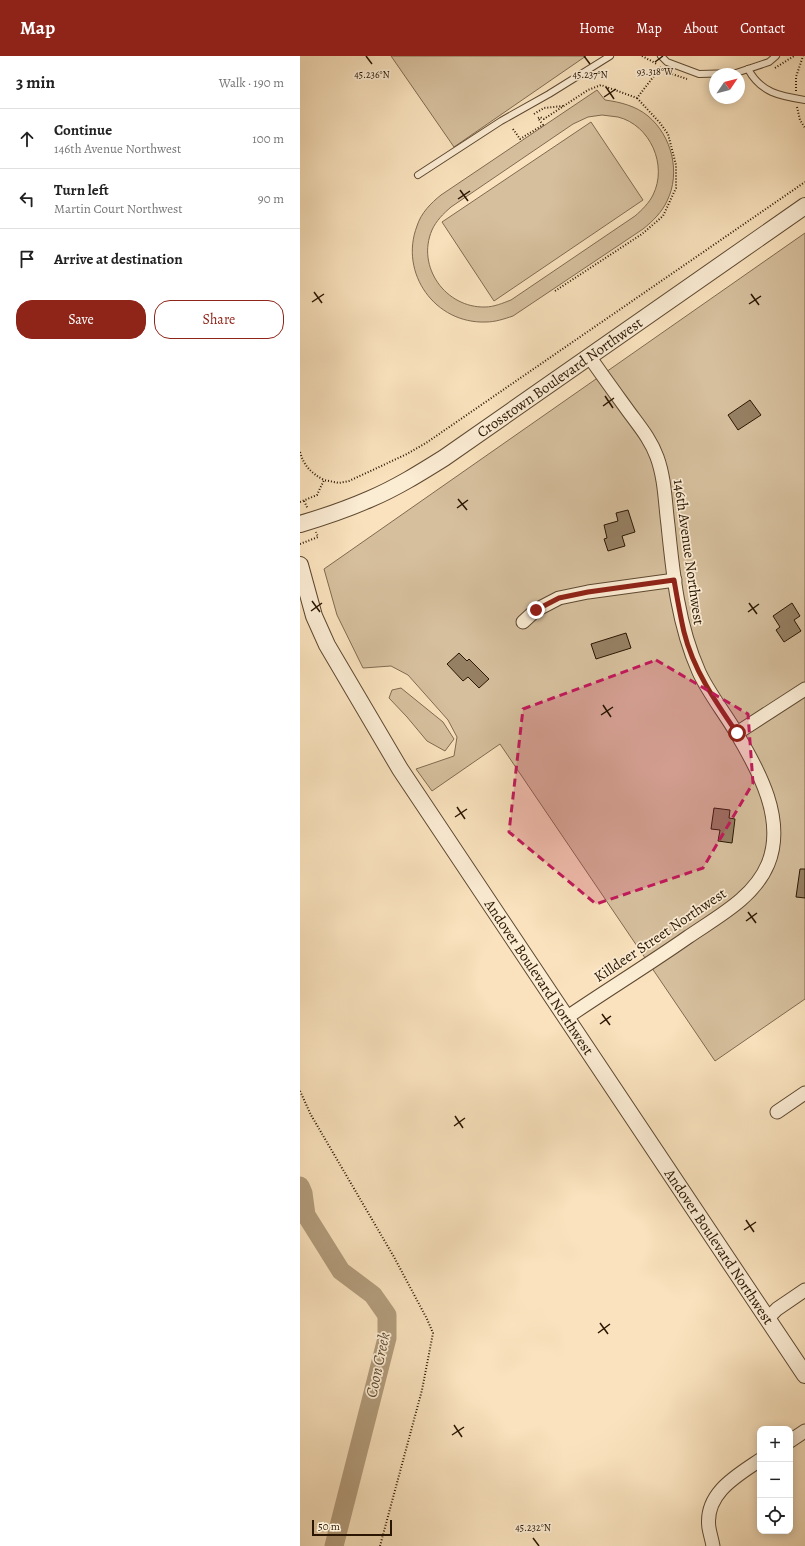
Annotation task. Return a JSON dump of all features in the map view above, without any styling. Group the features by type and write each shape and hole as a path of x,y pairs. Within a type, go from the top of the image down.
{"street":[{"name":"Crosstown Boulevard Northwest","path":"300,524 340,512 411,479 444,458 805,206"},
{"name":"146th Avenue Northwest","path":"589,356 649,439 658,458 665,486 667,522 674,580 684,633 700,674 737,733 764,787 771,807 774,823 772,844 764,872"},
{"name":"Andover Boulevard Northwest","path":"300,565 314,616 330,651 400,769 805,1375"},
{"path":"523,622 536,610 559,598 588,592 674,580"},
{"path":"737,733 805,689"},
{"name":"Killdeer Street Northwest","path":"566,1018 733,906 754,886 764,872"},
{"path":"777,1112 805,1093"},
{"path":"768,1318 777,1309 805,1290"},
{"path":"793,1439 805,1431"},
{"path":"713,1546 709,1526 710,1510 714,1499 724,1486 757,1462"}],"lane":[{"path":"418,175 501,121 549,94 610,56"},
{"path":"661,56 667,62 699,74 736,73 769,62 776,56"},
{"path":"748,69 752,77 763,88 778,95 805,100"}],"path":[{"path":"636,98 661,67"},
{"path":"513,129 520,139 543,125 538,118 540,117 544,119 588,90 601,85 636,98 660,123 668,134 676,165 676,188 663,216 642,234 555,291"},
{"path":"534,114 544,108 564,106"},
{"path":"300,452 304,464 308,469 324,480 339,482 349,481 407,454 426,443 805,182"},
{"path":"300,502 317,495 324,480"},
{"path":"300,1091 311,1115 394,1257 433,1333 422,1390 380,1546"}],"highlighted area":[{"path":"656,660 748,714 753,783 703,868 596,904 509,832 523,709"}],"shaded area":[{"path":"391,56 586,56 454,147"},
{"path":"597,90 605,100 622,103 633,107 648,116 663,134 672,156 673,179 671,190 665,205 654,220 643,229 513,316 493,321 486,322 468,320 451,314 437,305 417,278 413,261 413,244 417,226 427,209 441,195","holes":["602,115 618,117 629,121 639,128 647,137 653,148 657,159 657,183 653,195 645,206 635,216 511,300 498,305 485,307 458,301 447,293 438,283 431,271 428,258 428,244 432,230 440,218 451,207 573,124 588,117"]},
{"path":"591,122 643,200 494,301 442,222"},
{"path":"805,233 805,999 715,1061 500,744 432,791 416,769 454,756 457,737 448,720 408,675 391,666 363,668 337,615 324,569"},
{"path":"401,688 443,722 454,739 445,751 427,741 389,698 392,690"}],"building":[{"path":"750,400 761,415 738,430 728,415"},
{"path":"628,510 635,532 622,536 625,546 608,551 604,539 607,538 604,525 618,521 616,513"},
{"path":"792,603 800,616 794,620 801,631 784,642 776,630 780,627 773,616"},
{"path":"626,633 631,648 596,659 591,644"},
{"path":"459,653 467,661 469,659 489,679 479,688 468,677 463,681 447,664"},
{"path":"714,808 730,810 729,818 735,819 732,843 718,841 720,830 711,829"},
{"path":"800,869 805,869 805,898 796,897"}],"waterway":[{"name":"Coon Creek","path":"300,1186 303,1193 306,1215 341,1271 373,1295 387,1315 387,1338 334,1546"}],"route":[{"path":"536,610 559,598 588,592 674,580 684,633 690,650 700,674 737,733"}]}
